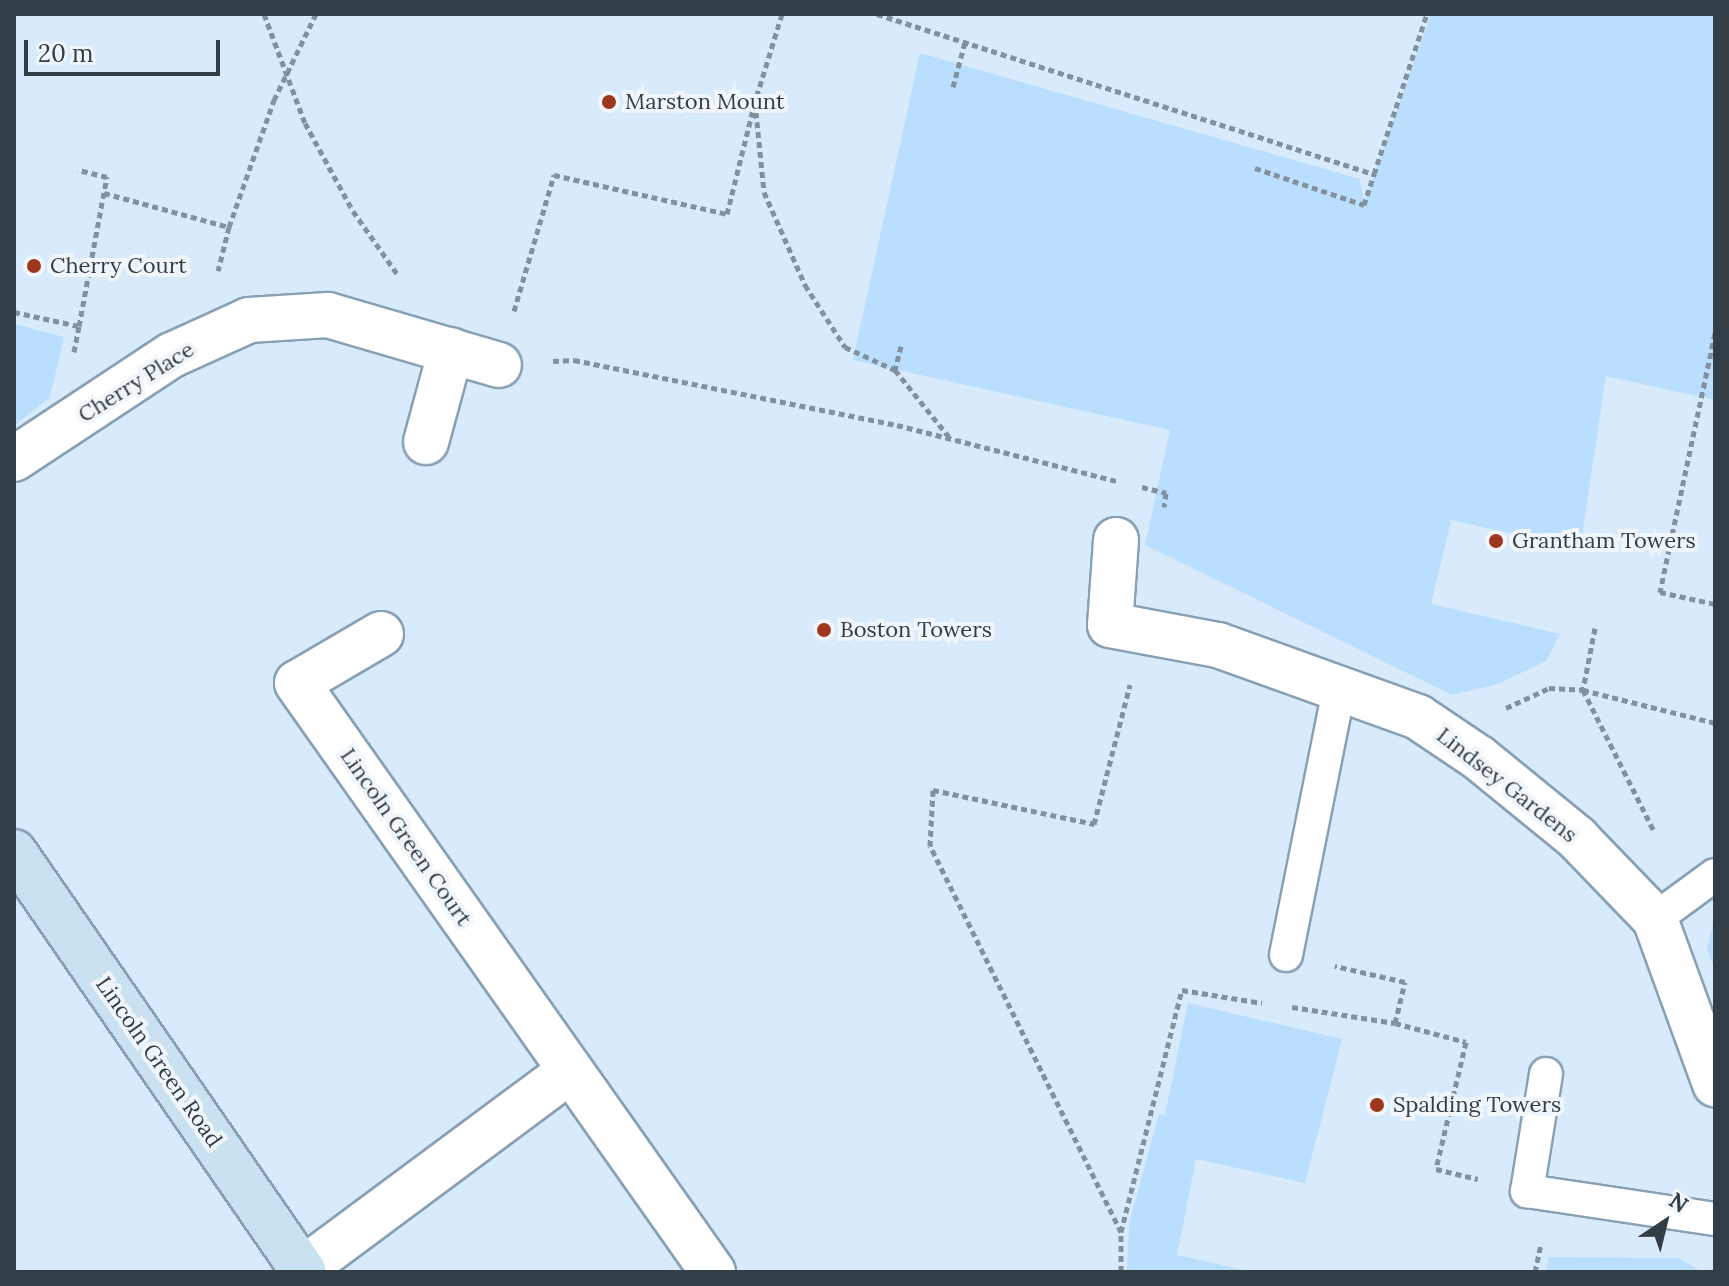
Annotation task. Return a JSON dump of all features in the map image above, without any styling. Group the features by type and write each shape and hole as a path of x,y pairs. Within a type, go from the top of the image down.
{"street":[{"name":"Cherry Place","path":"14,459 172,355 249,320 328,315 499,365"},
{"path":"426,442 432,344"},
{"name":"Lindsey Gardens","path":"1116,540 1110,625 1218,645 1418,717 1668,910 1715,1084"},
{"name":"Lincoln Green Court","path":"381,634 297,683 713,1272"},
{"name":"Lincoln Green Road","path":"14,852 303,1271"},
{"path":"303,1271 570,1071"}],"lane":[{"path":"1286,955 1339,690"},
{"path":"1668,910 1715,875"},
{"path":"1546,1074 1527,1191 1715,1219"}],"path":[{"path":"264,14 305,123 346,199 398,273 432,344"},
{"path":"199,342 229,227 288,72 316,14"},
{"path":"499,365 554,175 727,214 755,102 782,14"},
{"path":"877,14 1374,174"},
{"path":"1255,168 1364,205 1427,14"},
{"path":"953,87 965,42"},
{"path":"755,102 764,192 805,285 845,347 895,370 950,438"},
{"path":"14,312 79,326 107,177 78,170"},
{"path":"104,193 229,227"},
{"path":"1715,333 1660,592 1715,604"},
{"path":"895,370 901,346"},
{"path":"574,360 950,438 1120,481"},
{"path":"1135,485 1166,493 1161,524"},
{"path":"1595,628 1583,690 1646,808 1668,910"},
{"path":"1121,1232 930,846 933,790 1094,824 1144,630"},
{"path":"1442,733 1549,688 1583,690 1715,723"},
{"path":"1286,955 1405,982 1395,1023"},
{"path":"1121,1272 1121,1232 1182,990 1273,1004"},
{"path":"1288,1007 1395,1023 1466,1042 1436,1169 1527,1191"}],"shaded area":[{"path":"1431,14 1715,14 1715,400 1606,376 1580,549 1451,520 1431,604 1560,634 1546,661 1498,684 1452,695 1145,545 1170,430 853,360 920,53 1360,179 1364,203"},
{"path":"14,324 64,337 50,397 14,426"},
{"path":"1715,915 1715,969 1707,949"},
{"path":"1188,1003 1342,1039 1305,1183 1196,1159 1177,1255 1252,1272 1127,1272 1129,1224 1159,1114 1165,1115"},
{"path":"1549,1257 1678,1258 1703,1272 1546,1272"}],"place":[{"name":"Marston Mount","path":"609,102"},
{"name":"Cherry Court","path":"34,266"},
{"name":"Grantham Towers","path":"1496,541"},
{"name":"Boston Towers","path":"824,630"},
{"name":"Spalding Towers","path":"1377,1105"}]}
